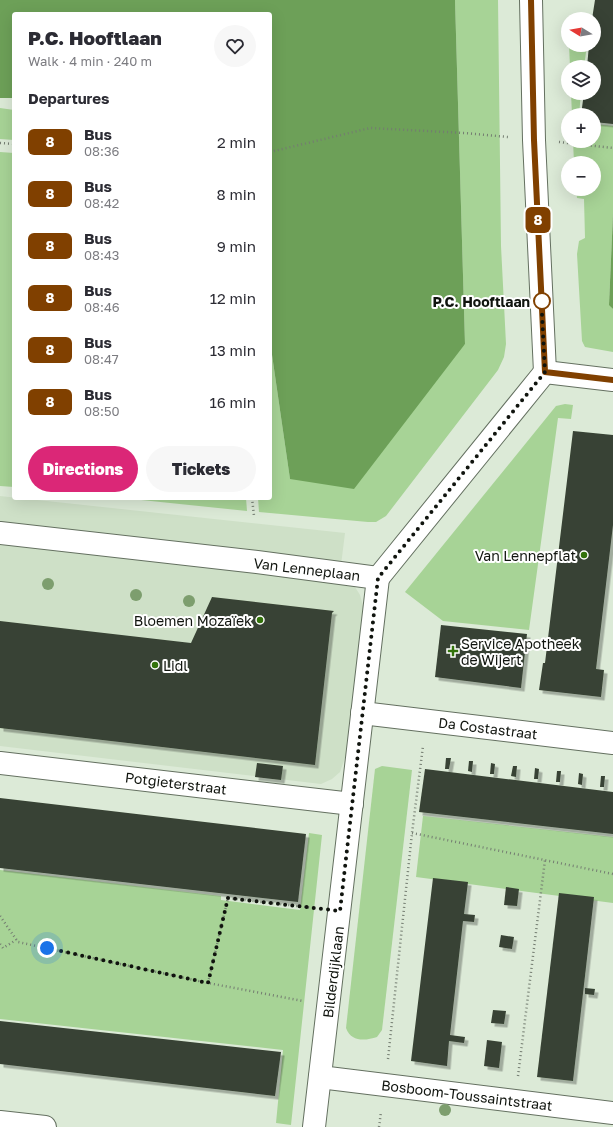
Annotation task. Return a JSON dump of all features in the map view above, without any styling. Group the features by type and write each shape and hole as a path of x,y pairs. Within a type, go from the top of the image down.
{"street":[{"path":"531,0 534,140 545,372 613,380"},
{"name":"Van Lenneplaan","path":"0,533 257,562 378,578 545,372"},
{"name":"Bilderdijklaan","path":"314,1127 378,578"},
{"name":"Da Costastraat","path":"362,713 613,743"},
{"name":"Potgieterstraat","path":"0,763 352,804"},
{"name":"Bosboom-Toussaintstraat","path":"320,1077 613,1113"},
{"path":"0,1122 45,1127"}],"path":[{"path":"272,152 370,128 465,133 501,137"},
{"path":"534,140 613,148"},
{"path":"0,143 12,144"},
{"path":"252,500 254,516"},
{"path":"379,1127 385,1085 412,833 427,720"},
{"path":"412,833 613,874"},
{"path":"515,1100 544,860"},
{"path":"208,983 228,898 340,911"},
{"path":"0,916 18,942 208,983 329,1006"},
{"path":"0,944 3,948 16,940"}],"shaded area":[{"path":"0,0 455,0 465,344 354,489 290,479 272,355 272,12 12,12 12,98 0,98"},
{"path":"455,0 498,0 501,246 506,344 504,357 498,370 386,516 376,522 259,512 258,500 272,500 272,355 290,479 465,344"},
{"path":"569,52 586,52 585,60 570,60"},
{"path":"571,100 580,100 580,108 572,108"},
{"path":"0,108 12,110 12,140 0,139"},
{"path":"601,125 613,126 613,214 609,304 613,309 613,352 585,347 582,341 577,254 579,241 585,238 584,199 577,198 577,196 601,196 601,156 574,156 573,148 601,148"},
{"path":"0,152 12,153 12,487 0,486"},
{"path":"613,214 613,309 609,305"},
{"path":"565,404 573,405 571,419 558,418 529,630 443,621 405,592 556,406"},
{"path":"0,496 12,497 12,500 37,500 345,533 339,581 347,582 355,587 360,595 363,606 349,746 340,772 332,779 321,784 0,746"},
{"path":"141,500 246,500 247,511"},
{"path":"382,766 412,770 382,1030 377,1037 363,1040 351,1036 346,1028 375,769"},
{"path":"423,816 613,837 613,903 416,877"},
{"path":"309,833 322,835 291,1125 276,1123 283,1050 0,1019 0,870 221,896 221,900 300,910"}],"building":[{"path":"595,0 613,0 613,124 601,123 601,108 582,108 583,100 601,100 601,60 588,60 588,52 601,52 601,12 593,12"},
{"name":"Van Lennepflat","path":"573,431 613,435 613,525 596,669 604,670 601,697 539,690 543,663 545,663"},
{"path":"212,597 334,611 332,613 315,765 0,728 0,621 191,643"},
{"path":"441,625 527,634 521,688 435,677"},
{"path":"446,758 451,758 449,769 445,769"},
{"path":"469,761 473,761 472,772 468,771"},
{"path":"257,763 283,766 281,780 255,777"},
{"path":"491,763 495,764 494,774 490,774"},
{"path":"513,766 517,766 516,777 511,776"},
{"path":"535,768 539,769 538,779 534,779"},
{"path":"425,769 613,792 613,834 419,812"},
{"path":"557,771 561,771 560,782 556,782"},
{"path":"579,773 583,774 582,785 578,784"},
{"path":"601,776 605,776 604,787 600,787"},
{"path":"0,798 306,834 298,902 0,868"},
{"path":"433,878 468,882 464,914 475,915 474,922 463,921 450,1035 465,1037 464,1043 449,1041 447,1066 411,1061"},
{"path":"506,887 519,889 517,906 504,905"},
{"path":"559,893 594,897 573,1081 537,1077"},
{"path":"501,935 514,937 512,949 499,947"},
{"path":"585,988 595,989 594,995 585,994"},
{"path":"493,1010 506,1011 504,1024 491,1023"},
{"path":"0,1021 281,1052 275,1096 0,1064"},
{"path":"487,1040 502,1042 499,1068 484,1066"}],"bus line":[{"name":"8","path":"531,0 534,140 545,372 613,380"}],"place":[{"name":"P.C. Hooftlaan","path":"542,301"},
{"name":"Van Lennepflat","path":"584,555"},
{"name":"Bloemen Mozaïek","path":"260,620"},
{"name":"Service Apotheek de Wijert","path":"453,651"},
{"name":"Lidl","path":"155,665"}],"route":[{"path":"47,948 208,983 228,898 340,911 378,578 545,372 541,295 542,301"}]}
